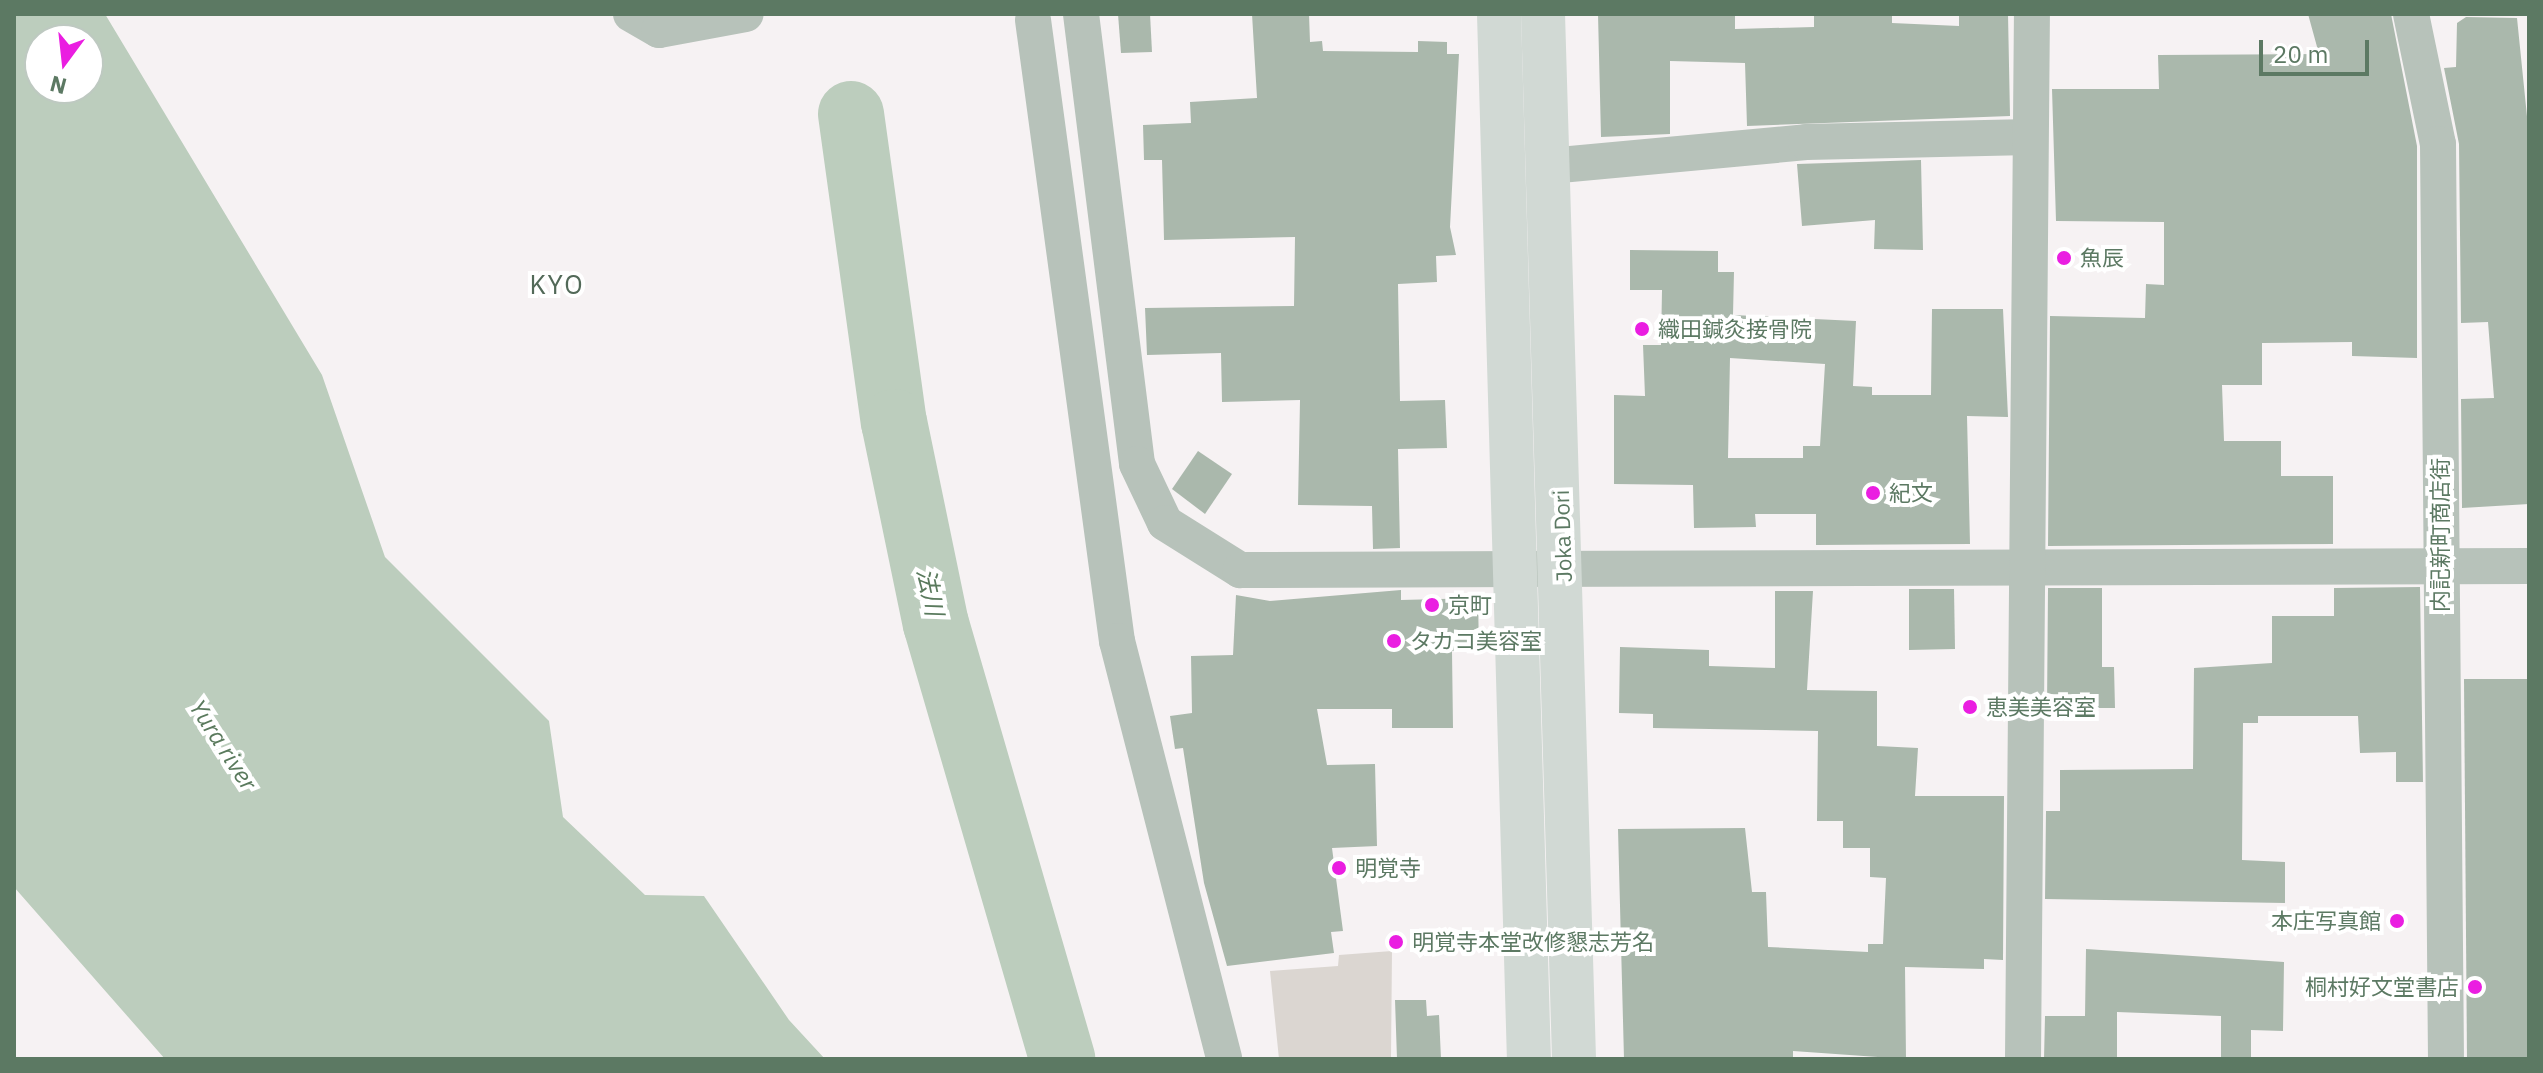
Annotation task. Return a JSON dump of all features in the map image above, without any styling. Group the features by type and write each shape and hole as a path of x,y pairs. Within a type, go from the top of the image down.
{"main road":[{"name":"Joka Dori","path":"1499,14 1518,572 1529,1059"},
{"name":"Joka Dori","path":"1543,14 1564,571 1574,1059"}],"street":[{"path":"631,14 659,30 746,14"},
{"path":"1081,14 1137,464 1165,523 1240,570 1518,572 2024,566 2529,566"},
{"path":"2023,1059 2024,566 2032,14"},
{"name":"内記新町商店街","path":"2411,14 2438,144 2439,567 2446,1059"},
{"path":"1031,16 1117,641 1224,1059"},
{"path":"1549,166 1806,142 2030,137"}],"shaded area":[{"path":"1392,951 1391,1059 1279,1059 1270,971 1338,966 1339,955"}],"water":[{"name":"Yura river","path":"14,14 105,14 322,375 385,557 549,721 563,817 645,895 704,896 789,1020 825,1059 165,1059 14,887"}],"building":[{"path":"1118,14 1150,14 1152,52 1121,53"},
{"path":"1252,14 1309,14 1310,42 1322,41 1323,51 1418,52 1418,41 1447,42 1447,54 1459,54 1450,227 1456,255 1436,256 1437,282 1398,284 1400,401 1445,400 1447,448 1398,449 1400,548 1373,549 1372,506 1298,505 1300,400 1222,402 1221,353 1147,355 1145,308 1294,306 1295,237 1164,240 1162,160 1144,160 1143,125 1191,123 1190,102 1257,98"},
{"path":"1598,14 1735,14 1735,29 1814,27 1814,14 1892,14 1892,23 1959,26 1959,14 2008,14 2010,116 1747,126 1745,63 1670,61 1670,134 1601,137"},
{"path":"2308,14 2391,14 2417,146 2417,358 2352,356 2352,342 2262,343 2262,385 2222,385 2224,441 2281,441 2281,476 2333,476 2333,544 2048,546 2050,316 2145,318 2146,284 2164,285 2164,222 2056,221 2052,89 2159,89 2158,55 2319,54"},
{"path":"2466,17 2517,18 2529,136 2529,504 2462,508 2461,399 2494,398 2488,322 2461,323 2459,144 2444,68 2456,67 2457,23"},
{"path":"1921,160 1923,250 1874,249 1875,220 1802,226 1797,164"},
{"path":"1630,250 1718,251 1718,272 1734,272 1733,315 1856,321 1853,386 1872,387 1872,395 1931,395 1932,309 2003,309 2008,417 1967,416 1970,544 1816,545 1816,514 1755,514 1756,527 1694,528 1693,485 1614,484 1614,395 1645,396 1643,345 1661,345 1662,290 1630,290","holes":["1730,358 1825,364 1820,446 1803,446 1803,458 1728,458"]},
{"path":"1198,451 1232,474 1205,514 1172,489"},
{"path":"2420,587 2423,782 2396,782 2396,752 2360,753 2358,716 2258,716 2258,723 2243,723 2242,860 2285,862 2285,903 2045,899 2046,811 2060,811 2060,770 2193,769 2194,668 2272,663 2272,616 2334,616 2334,588"},
{"path":"2048,588 2102,588 2102,667 2114,667 2115,708 2047,708"},
{"path":"1909,589 1954,589 1955,649 1909,650"},
{"path":"1401,590 1401,600 1478,598 1479,651 1452,651 1453,728 1392,728 1392,709 1317,709 1327,765 1375,764 1377,846 1332,848 1343,931 1331,932 1334,953 1227,966 1204,883 1183,748 1175,749 1170,716 1192,713 1191,656 1233,655 1236,595 1270,601"},
{"path":"1775,591 1813,591 1807,690 1877,691 1877,746 1918,748 1915,796 2004,796 2003,960 1984,959 1984,969 1905,967 1906,1059 1793,1051 1793,1059 1624,1059 1618,829 1745,828 1752,892 1766,892 1768,947 1868,952 1868,944 1883,944 1886,878 1870,877 1870,848 1843,848 1843,821 1817,821 1818,731 1653,728 1653,714 1619,713 1620,647 1709,650 1709,666 1775,668"},
{"path":"2464,679 2529,679 2529,1059 2467,1059"},
{"path":"2086,949 2284,962 2283,1031 2251,1030 2251,1059 2221,1059 2221,1016 2117,1012 2117,1059 2044,1059 2045,1016 2085,1016"},
{"path":"1395,1000 1426,1000 1427,1016 1439,1015 1441,1059 1397,1059"}],"waterway":[{"name":"法川","path":"851,114 894,422 936,624 1062,1059"}],"place":[{"name":"魚辰","path":"2064,258"},
{"name":"織田鍼灸接骨院","path":"1642,329"},
{"name":"紀文","path":"1873,493"},
{"name":"京町","path":"1432,605"},
{"name":"タカコ美容室","path":"1394,641"},
{"name":"恵美美容室","path":"1970,707"},
{"name":"明覚寺","path":"1339,868"},
{"name":"本庄写真館","path":"2397,921"},
{"name":"明覚寺本堂改修懇志芳名","path":"1396,942"},
{"name":"桐村好文堂書店","path":"2475,987"}],"district":[{"name":"KYO","path":"557,285"}]}
